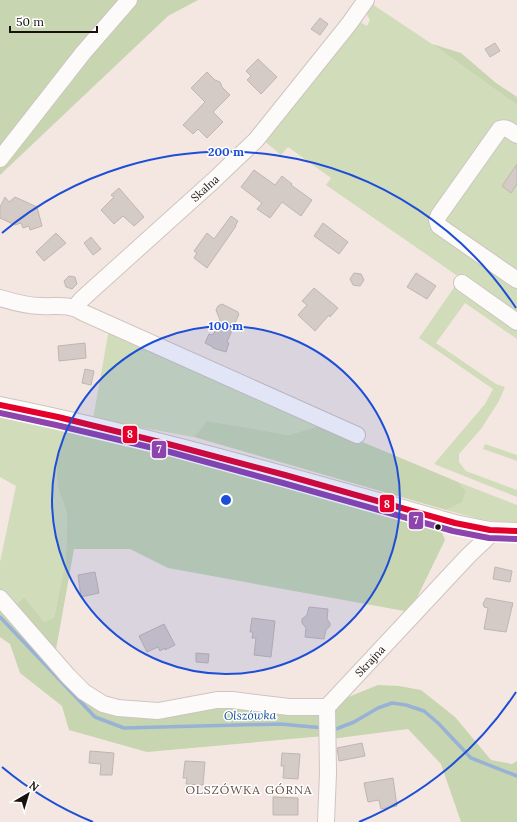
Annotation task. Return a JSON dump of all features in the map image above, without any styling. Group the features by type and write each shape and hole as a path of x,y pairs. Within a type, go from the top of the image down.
{"street":[{"path":"0,159 83,53 129,0"},
{"name":"Skalna","path":"75,307 82,298 213,182 256,140 330,48 366,0"},
{"path":"517,136 506,128 500,129 439,214 437,220 439,226 517,280"},
{"path":"462,283 517,322"},
{"path":"0,298 17,303 40,306 75,307 84,313 357,435"},
{"path":"0,405 128,433 455,523 490,530 517,531"},
{"name":"Skrajna","path":"327,721 468,556 487,538 490,530"},
{"path":"0,598 68,676 84,692 103,704 118,708 158,711 217,700 232,700 289,707 327,721 328,773 326,822"}],"green space":[{"path":"0,0 198,0 168,16 0,175"},
{"path":"372,4 432,44 517,105 517,317 326,185 331,178 288,147 281,155 263,140 358,21 367,26 370,20 365,12"},
{"path":"432,44 461,53 496,83 517,97 517,105"},
{"path":"455,286 517,325 517,339 465,303 436,343 496,384 505,387 499,401 481,429 459,454 459,462 466,471 517,490 517,497 434,464 485,404 493,389 419,338"},
{"path":"109,329 322,425 289,435 207,421 194,437 93,419"},
{"path":"0,413 70,425 58,488 67,513 66,559 54,618 44,623 24,597 14,607 0,589 0,562 16,486 0,477"},
{"path":"207,421 289,435 322,425 458,482 466,491 462,502 446,510 194,437"},
{"path":"70,425 439,525 445,540 410,612 168,568 130,549 74,549 55,655 14,607 24,597 44,622 54,618 66,559 67,513 58,488 56,455"},
{"path":"485,444 517,455 517,461 483,449"},
{"path":"458,482 517,505 517,522 489,520 446,510 462,501 466,491"},
{"path":"0,603 101,708 217,704 318,713 321,718 324,736 147,752 69,730 62,706 20,673 10,644 0,637"},
{"path":"378,685 399,686 421,690 455,717 491,760 512,764 517,761 517,822 461,822 441,764 408,729 331,739 333,716 341,700"}],"building":[{"path":"320,18 328,24 320,35 311,29"},
{"path":"495,43 500,51 490,57 485,49"},
{"path":"258,59 277,77 261,94 247,80 251,76 246,71"},
{"path":"207,72 215,80 220,82 222,87 230,95 213,112 223,122 207,138 198,129 193,134 183,125 205,102 191,88"},
{"path":"517,164 517,184 511,193 502,186"},
{"path":"254,170 275,185 282,176 292,184 291,185 312,200 301,216 282,202 270,218 257,209 262,203 241,187"},
{"path":"119,188 144,217 134,226 123,216 114,224 101,210 114,197 111,195"},
{"path":"5,197 9,202 15,197 37,207 42,226 30,230 29,226 23,228 21,223 15,225 0,218 0,207"},
{"path":"231,216 238,221 236,226 207,268 194,258 197,253 194,251 207,233 214,239"},
{"path":"323,223 348,242 339,254 314,236"},
{"path":"56,233 66,243 44,261 36,252"},
{"path":"91,237 101,249 93,255 84,243"},
{"path":"354,273 361,274 364,280 360,286 353,285 350,279"},
{"path":"416,273 436,286 427,299 407,287"},
{"path":"69,276 75,277 77,284 72,289 66,287 64,281"},
{"path":"314,288 338,308 330,317 329,315 315,331 298,315 307,305 302,301"},
{"path":"222,304 238,312 239,314 227,342 229,343 226,352 213,348 205,343 209,334 213,335 220,320 216,310 218,306"},
{"path":"85,343 86,358 59,361 58,346"},
{"path":"85,369 94,371 91,385 82,383"},
{"path":"495,567 512,571 510,582 493,579"},
{"path":"95,572 99,593 81,597 78,575"},
{"path":"486,598 513,603 506,632 484,629 488,608 484,607 483,604"},
{"path":"309,607 328,609 327,619 330,626 326,630 324,639 305,637 306,628 302,623 302,619 307,615"},
{"path":"252,618 275,621 271,657 254,655 256,638 252,638 253,632 250,632"},
{"path":"164,624 175,645 165,650 165,648 160,651 158,647 147,652 139,636"},
{"path":"196,653 209,654 208,663 196,662"},
{"path":"362,743 365,756 339,761 337,748"},
{"path":"90,751 114,753 112,775 100,775 101,764 89,763"},
{"path":"282,753 300,754 298,779 283,778 284,766 281,766"},
{"path":"185,761 205,762 203,785 186,784 187,778 183,778"},
{"path":"393,778 397,806 381,809 379,800 368,802 364,783"},
{"path":"273,797 298,798 298,815 273,815"}],"waterway":[{"name":"Olszówka","path":"0,617 95,717 124,728 280,724 324,728"},
{"name":"Olszówka","path":"332,728 336,729 354,722 378,708 392,703 406,705 424,711 438,723 471,758 517,776"}],"transit line":[{"name":"8","path":"0,405 58,417 172,445 455,523 490,530 517,531"},
{"name":"7","path":"0,413 170,452 453,531 489,538 517,539"}],"district":[{"name":"OLSZÓWKA GÓRNA","path":"249,789"}]}
